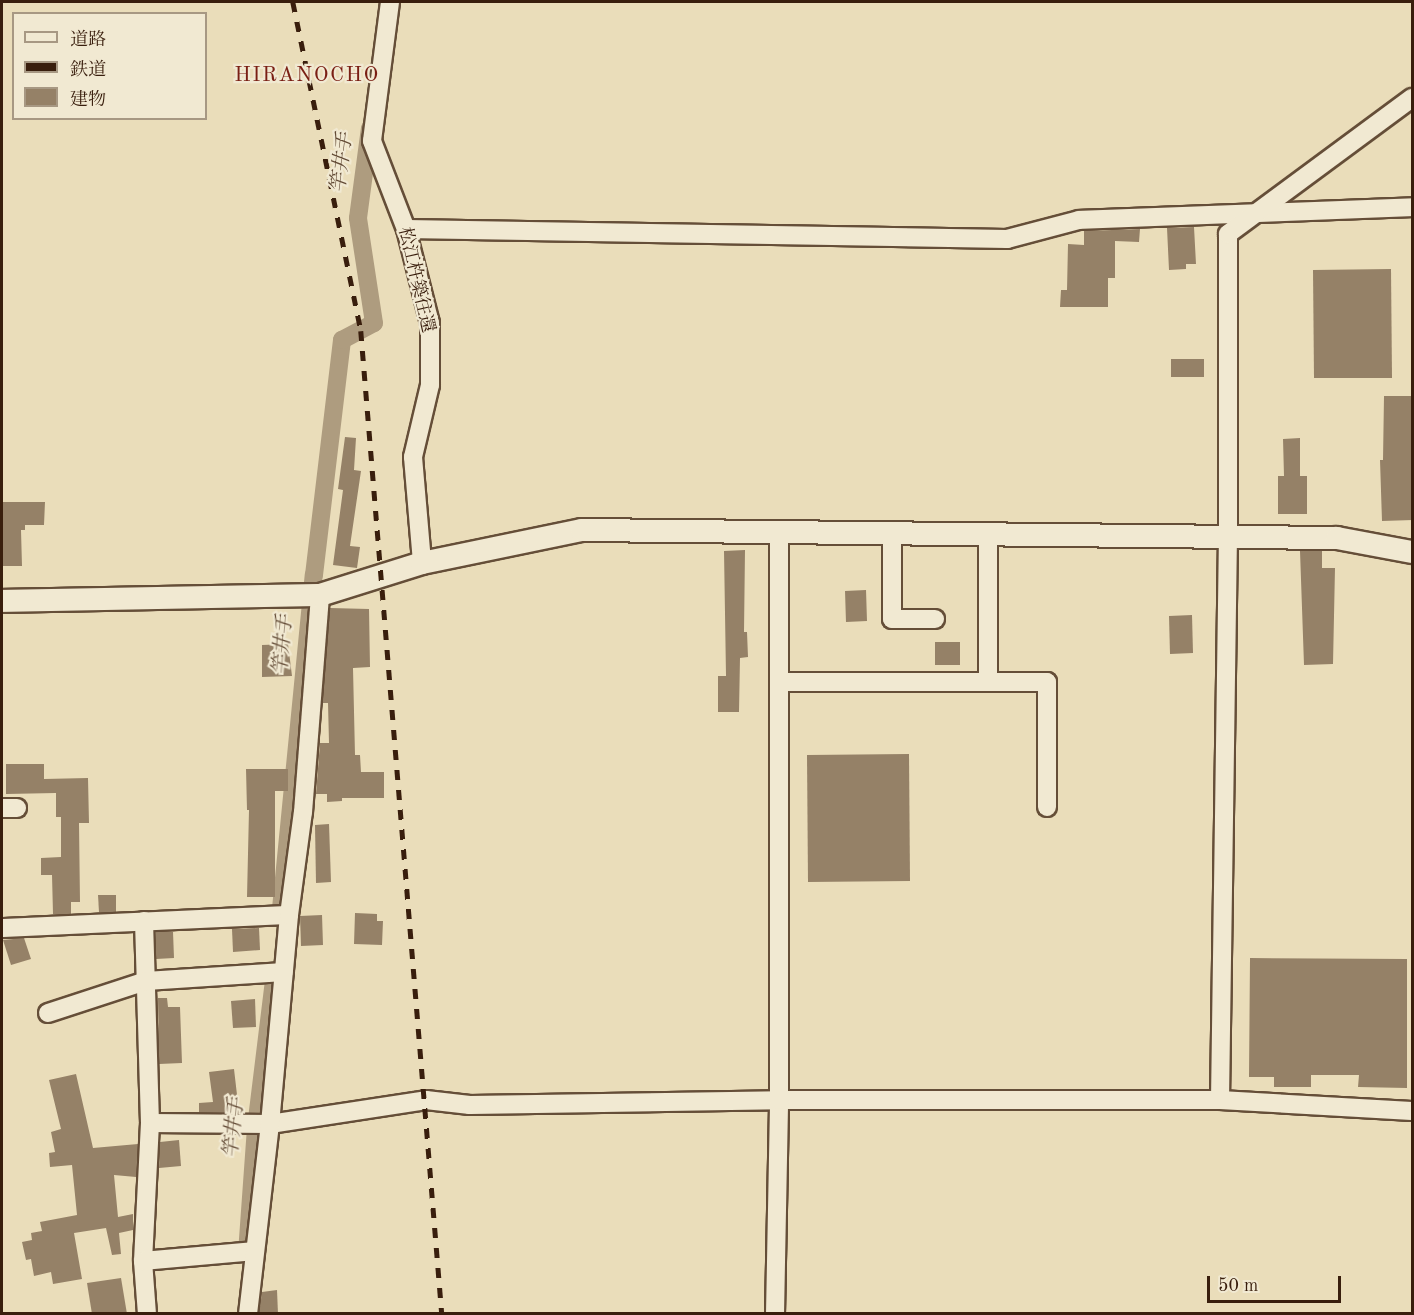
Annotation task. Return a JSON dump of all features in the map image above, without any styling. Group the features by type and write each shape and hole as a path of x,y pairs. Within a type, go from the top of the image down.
{"street":[{"name":"松江杵築往還","path":"390,2 372,141 406,229 430,323 430,385 413,457 422,563"},
{"path":"1220,1100 1228,537 1228,234 1413,98"},
{"path":"406,229 1007,239 1079,220 1260,211 1413,207"},
{"path":"2,601 321,595 422,563 582,531 1337,538 1413,552"},
{"path":"775,1314 779,1100 779,533"},
{"path":"892,534 892,619 935,619"},
{"path":"988,535 988,681"},
{"path":"248,1314 270,1124 289,915 303,812 321,595"},
{"path":"779,682 1047,682 1047,807"},
{"path":"2,928 289,915"},
{"path":"144,921 150,1123 143,1261 147,1314"},
{"path":"48,1013 146,981 284,972"},
{"path":"150,1123 270,1124 426,1100 470,1105 779,1100 1220,1100 1413,1111"},
{"path":"143,1261 255,1251"}],"building":[{"path":"1194,227 1196,264 1186,264 1186,269 1169,270 1167,228"},
{"path":"1140,229 1139,242 1115,241 1115,278 1108,278 1108,307 1060,307 1061,290 1067,290 1068,244 1084,245 1084,231"},
{"path":"1391,269 1392,378 1314,378 1313,270"},
{"path":"1171,359 1204,359 1204,377 1171,377"},
{"path":"1384,396 1413,396 1413,520 1382,521 1380,460 1383,460"},
{"path":"345,437 356,438 354,470 361,471 350,546 360,547 357,568 333,565 343,490 338,489"},
{"path":"1300,438 1300,476 1307,476 1307,514 1278,514 1278,476 1284,476 1283,439"},
{"path":"2,502 45,502 44,525 25,525 25,530 21,530 22,566 2,566"},
{"path":"745,550 744,632 747,632 748,657 740,658 739,712 718,712 718,676 726,676 724,551"},
{"path":"1300,551 1322,551 1322,568 1335,568 1333,664 1304,665"},
{"path":"866,590 867,621 846,622 845,591"},
{"path":"330,608 369,609 370,667 353,668 355,755 360,755 361,772 384,772 384,798 342,798 342,801 327,802 327,794 316,794 320,743 329,743 328,703 323,703 323,695"},
{"path":"1192,615 1193,653 1170,654 1169,616"},
{"path":"935,642 960,642 960,665 935,665"},
{"path":"288,644 292,676 262,677 262,645"},
{"path":"909,754 910,881 808,882 807,755"},
{"path":"6,764 44,764 44,779 88,778 89,823 79,823 80,902 71,902 71,914 53,914 52,875 41,875 41,858 61,857 61,817 56,817 56,793 6,794"},
{"path":"246,769 288,769 288,791 275,791 275,897 247,897 249,810 247,810"},
{"path":"329,824 331,882 316,883 315,825"},
{"path":"98,895 116,895 116,912 99,912"},
{"path":"355,913 377,914 377,921 383,921 382,945 354,944"},
{"path":"322,915 323,945 301,946 300,916"},
{"path":"259,928 260,950 233,952 232,929"},
{"path":"156,932 173,932 174,958 156,959"},
{"path":"24,938 31,959 11,965 3,940"},
{"path":"1250,958 1407,959 1407,1088 1358,1087 1359,1075 1311,1075 1311,1087 1274,1087 1274,1077 1249,1077"},
{"path":"158,998 167,998 168,1007 180,1007 182,1063 159,1064"},
{"path":"255,999 256,1027 233,1028 231,1001"},
{"path":"234,1069 239,1112 199,1112 199,1103 213,1102 209,1072"},
{"path":"76,1074 93,1148 138,1144 136,1177 114,1175 118,1217 133,1214 133,1230 119,1233 121,1254 112,1255 106,1228 74,1233 82,1279 53,1284 51,1272 34,1276 31,1259 26,1260 22,1242 32,1240 31,1233 42,1231 40,1222 77,1215 72,1165 50,1167 49,1153 55,1152 51,1132 61,1129 49,1080"},
{"path":"179,1140 181,1166 159,1168 160,1142"},
{"path":"121,1278 127,1314 92,1314 87,1283"},
{"path":"277,1290 278,1314 259,1314 262,1292"}],"waterway":[{"name":"竿井手","path":"280,919 314,575 342,340 374,323 358,218 370,128"},
{"name":"竿井手","path":"247,1253 256,1127 275,973"}],"railway":[{"path":"293,2 361,331 442,1314"}],"district":[{"name":"HIRANOCHO","path":"307,76"}]}
